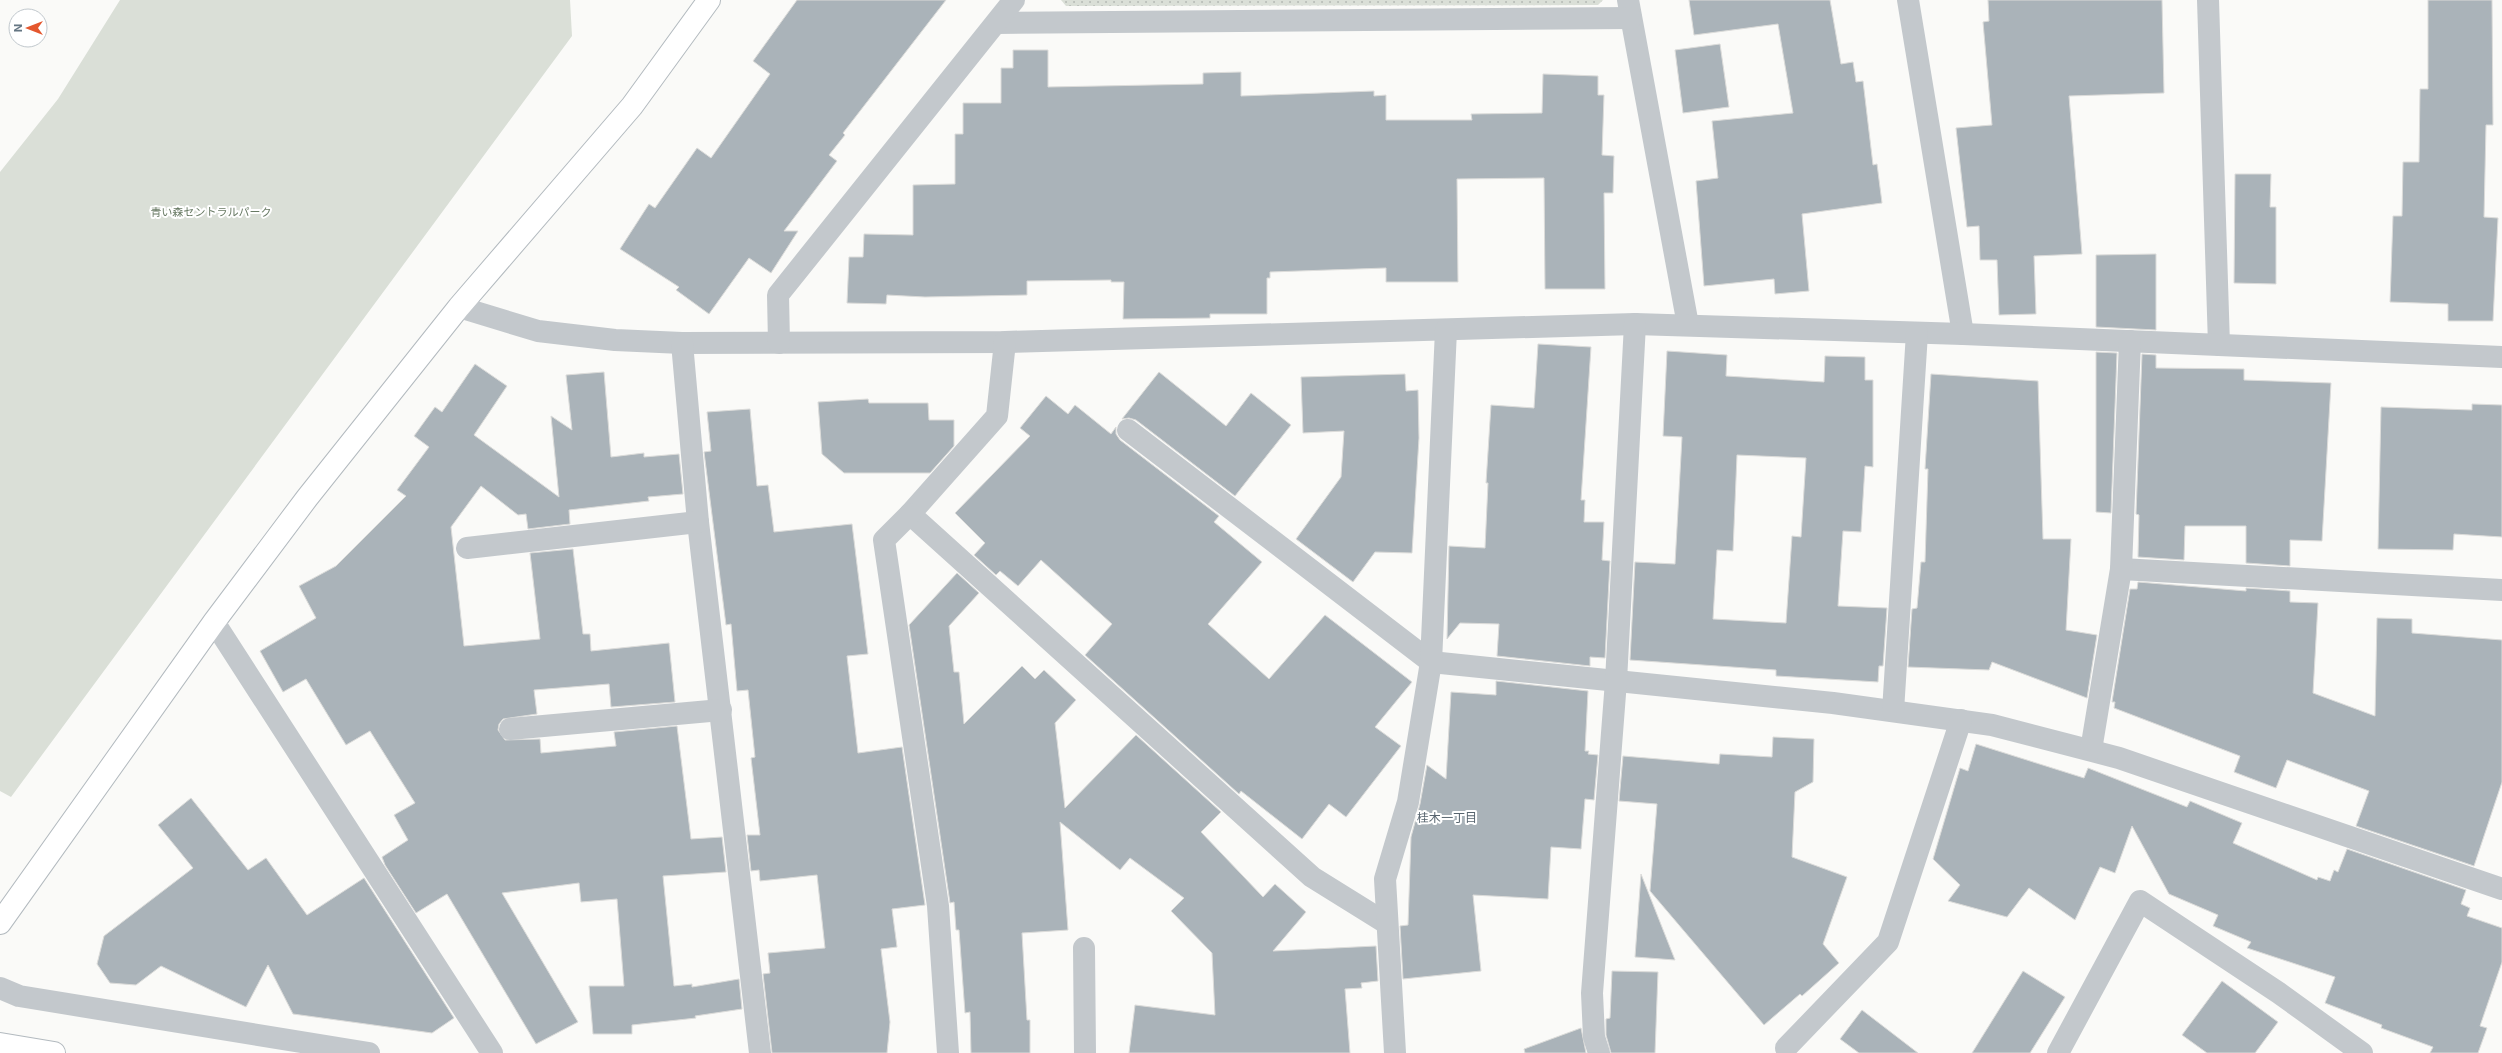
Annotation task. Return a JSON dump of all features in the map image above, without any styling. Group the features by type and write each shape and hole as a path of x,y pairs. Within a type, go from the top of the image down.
{"street":[{"path":"0,923 214,622 307,498 459,307 632,106 710,0"},
{"path":"779,343 778,295 1014,0"},
{"path":"1908,0 1963,334"},
{"path":"2208,0 2219,345"},
{"path":"997,23 1630,9 1688,325"},
{"path":"459,307 538,331 615,340 682,343 1005,342 1635,324 1963,334 2502,356"},
{"path":"1599,1053 1594,1037 1592,993 1616,681 1635,324"},
{"path":"1395,1053 1386,923 1385,879 1408,802 1431,662 1446,330"},
{"path":"1893,711 1917,333"},
{"path":"2091,750 2120,569 2130,341"},
{"path":"948,1053 938,906 884,540 910,514 997,416 1005,342"},
{"path":"682,343 698,522 760,1053"},
{"path":"1128,430 1431,662 1893,711 1992,725 2091,750 2240,798 2502,889"},
{"path":"910,514 1312,877 1386,923"},
{"path":"467,548 698,522"},
{"path":"2120,569 2502,590"},
{"path":"214,622 492,1053"},
{"path":"510,729 721,710"},
{"path":"1786,1048 1888,942 1961,720"},
{"path":"2058,1053 2140,901 2279,993 2362,1053"},
{"path":"1084,948 1085,1053"},
{"path":"0,988 19,996 369,1053"},
{"path":"0,1044 54,1053"}],"green space":[{"name":"青い森セントラルパーク","path":"120,0 570,0 572,36 11,797 0,791 0,172 58,99"},
{"path":"1061,0 1603,0 1598,5 1066,6"}],"building":[{"path":"797,0 946,0 843,133 845,135 829,155 837,161 784,231 798,231 771,273 749,258 709,314 676,290 679,287 620,249 649,204 655,208 697,148 711,158 770,74 753,61"},
{"path":"1689,0 1830,0 1841,64 1853,62 1856,82 1863,81 1873,165 1877,164 1882,203 1802,214 1809,291 1775,294 1774,279 1704,286 1696,181 1718,178 1712,121 1793,113 1778,24 1694,35"},
{"path":"1988,0 2162,0 2164,93 2069,96 2082,254 2034,256 2036,314 1999,315 1997,260 1980,260 1979,226 1967,227 1956,128 1992,125 1983,22 1989,21"},
{"path":"2428,0 2492,0 2493,125 2486,125 2484,217 2498,218 2493,321 2448,321 2448,304 2390,302 2393,216 2402,216 2403,162 2419,162 2420,89 2428,89"},
{"path":"1720,44 1729,107 1683,113 1675,50"},
{"path":"1013,50 1048,50 1048,87 1203,84 1203,73 1241,72 1241,96 1374,91 1374,96 1386,95 1386,120 1472,120 1471,114 1542,113 1543,74 1598,76 1598,95 1604,95 1602,155 1614,156 1613,193 1604,193 1605,289 1545,289 1544,178 1457,179 1458,282 1386,282 1386,268 1270,272 1270,278 1267,278 1267,314 1210,314 1210,318 1123,319 1124,282 1111,282 1111,280 1027,281 1027,295 925,297 887,295 886,304 847,303 849,257 863,257 864,234 913,235 913,185 955,184 955,134 963,134 963,103 1001,103 1001,68 1013,68"},
{"path":"2235,174 2271,174 2270,207 2276,207 2276,284 2234,283"},
{"path":"2156,254 2156,330 2096,327 2096,255"},
{"path":"1538,344 1591,347 1581,500 1585,500 1584,522 1604,522 1602,560 1610,561 1605,658 1590,657 1590,666 1497,656 1499,624 1460,623 1447,639 1449,546 1485,548 1488,483 1486,483 1491,405 1534,408"},
{"path":"1667,351 1727,355 1726,376 1824,382 1825,356 1865,357 1865,380 1873,380 1873,467 1865,466 1861,532 1843,531 1838,606 1887,608 1883,666 1879,666 1878,682 1776,676 1776,670 1630,660 1635,562 1675,564 1682,437 1663,436","holes":["1737,455 1806,458 1801,537 1792,536 1786,623 1713,619 1717,550 1733,551"]},
{"path":"2096,352 2117,353 2111,513 2096,512"},
{"path":"2142,354 2156,355 2156,368 2244,369 2244,380 2331,383 2322,541 2290,540 2290,566 2246,563 2246,526 2185,526 2184,560 2138,557 2139,515 2136,514"},
{"path":"475,364 507,386 474,435 559,497 551,416 572,430 566,375 604,372 611,457 644,453 644,457 679,454 683,494 648,497 649,501 569,510 570,524 528,529 526,514 518,515 481,486 451,527 464,646 540,639 530,553 573,549 583,634 590,634 591,651 669,643 675,702 611,707 609,684 534,690 537,714 503,719 499,724 498,730 505,740 540,739 541,753 616,746 614,732 677,726 691,839 722,837 726,872 663,876 674,986 692,984 692,987 739,979 742,1009 695,1016 696,1018 632,1025 632,1034 593,1034 589,986 624,986 617,899 581,902 579,883 502,893 578,1022 536,1044 447,894 416,913 385,865 382,857 408,840 394,815 415,803 370,731 346,745 306,679 283,692 260,651 316,618 299,586 336,566 406,496 397,490 429,447 414,436 435,407 442,412"},
{"path":"1159,372 1226,426 1251,393 1291,425 1235,496 1136,420 1129,418 1122,419"},
{"path":"1405,374 1406,391 1418,390 1419,438 1412,553 1375,552 1353,582 1296,539 1341,477 1344,431 1303,433 1301,377"},
{"path":"1931,374 2038,381 2043,539 2071,539 2066,630 2097,635 2087,698 1992,662 1989,670 1908,667 1912,609 1917,608 1921,562 1925,562 1928,469 1925,469"},
{"path":"1046,396 1068,414 1075,405 1111,434 1116,427 1116,434 1120,440 1219,516 1214,522 1262,562 1208,624 1269,679 1325,615 1412,682 1375,727 1401,746 1346,817 1329,804 1302,839 1241,791 1239,794 1085,655 1112,624 1041,560 1018,586 1000,571 996,575 974,555 985,543 955,513 1030,436 1020,428"},
{"path":"868,399 869,403 928,403 929,420 954,420 954,446 930,473 844,473 822,454 818,402"},
{"path":"2472,404 2502,405 2502,537 2454,534 2453,550 2378,549 2381,407 2472,410"},
{"path":"750,409 757,486 768,485 774,532 852,524 868,654 847,656 858,753 902,747 925,905 892,909 897,947 881,949 890,1022 887,1053 772,1053 763,974 770,973 768,953 825,948 817,875 760,881 759,870 751,871 747,835 760,835 751,758 755,757 748,690 737,691 731,624 726,625 704,452 711,451 707,412"},
{"path":"957,573 979,593 949,626 954,672 959,672 964,724 1022,666 1035,679 1044,670 1076,700 1055,723 1065,808 1136,735 1221,812 1201,832 1263,897 1275,884 1306,912 1273,951 1376,946 1378,981 1361,983 1362,988 1345,989 1350,1053 1129,1053 1135,1005 1215,1015 1212,953 1171,911 1184,898 1130,858 1120,870 1060,822 1068,930 1022,933 1027,1020 1030,1020 1030,1053 971,1053 970,1012 965,1013 959,930 956,930 954,902 950,903 909,625"},
{"path":"2138,582 2246,591 2246,588 2290,591 2290,602 2318,603 2313,693 2375,716 2377,618 2412,619 2412,633 2502,640 2502,782 2474,866 2356,826 2369,791 2287,760 2276,788 2234,772 2240,756 2114,708 2115,702 2112,702 2130,589 2137,589"},
{"path":"1496,681 1588,691 1585,751 1589,751 1588,754 1598,755 1594,800 1585,799 1581,849 1551,847 1548,899 1473,895 1481,971 1403,979 1400,926 1408,925 1411,837 1420,804 1427,765 1446,779 1451,692 1496,695"},
{"path":"1773,737 1814,739 1813,782 1795,792 1792,857 1847,877 1823,944 1839,963 1802,996 1800,994 1764,1025 1650,891 1657,804 1619,801 1623,756 1719,764 1720,754 1772,757"},
{"path":"1976,744 2084,778 2088,768 2187,807 2190,801 2242,823 2233,843 2317,880 2318,877 2330,881 2334,870 2338,872 2347,849 2466,890 2461,904 2470,908 2467,916 2502,928 2502,962 2480,1026 2487,1028 2478,1053 2430,1053 2433,1047 2381,1028 2382,1025 2325,1003 2335,977 2247,948 2251,942 2213,926 2218,915 2169,894 2132,826 2115,873 2100,867 2075,920 2029,888 2007,917 1948,901 1960,885 1933,859 1960,768 1968,771"},
{"path":"191,798 248,870 266,858 307,915 364,878 454,1018 432,1033 293,1014 268,965 246,1007 161,966 136,985 110,983 97,964 104,936 193,868 158,825"},
{"path":"1641,874 1675,960 1635,957"},
{"path":"1612,971 1658,972 1655,1053 1611,1053 1606,1035 1606,1019 1610,1018"},
{"path":"2023,971 2065,997 2030,1053 1972,1053"},
{"path":"2222,981 2278,1022 2255,1053 2207,1053 2182,1035"},
{"path":"1862,1010 1918,1053 1859,1053 1840,1039"},
{"path":"1581,1028 1586,1053 1525,1053 1524,1049"}],"district":[{"name":"桂木一丁目","path":"1447,818"}]}
